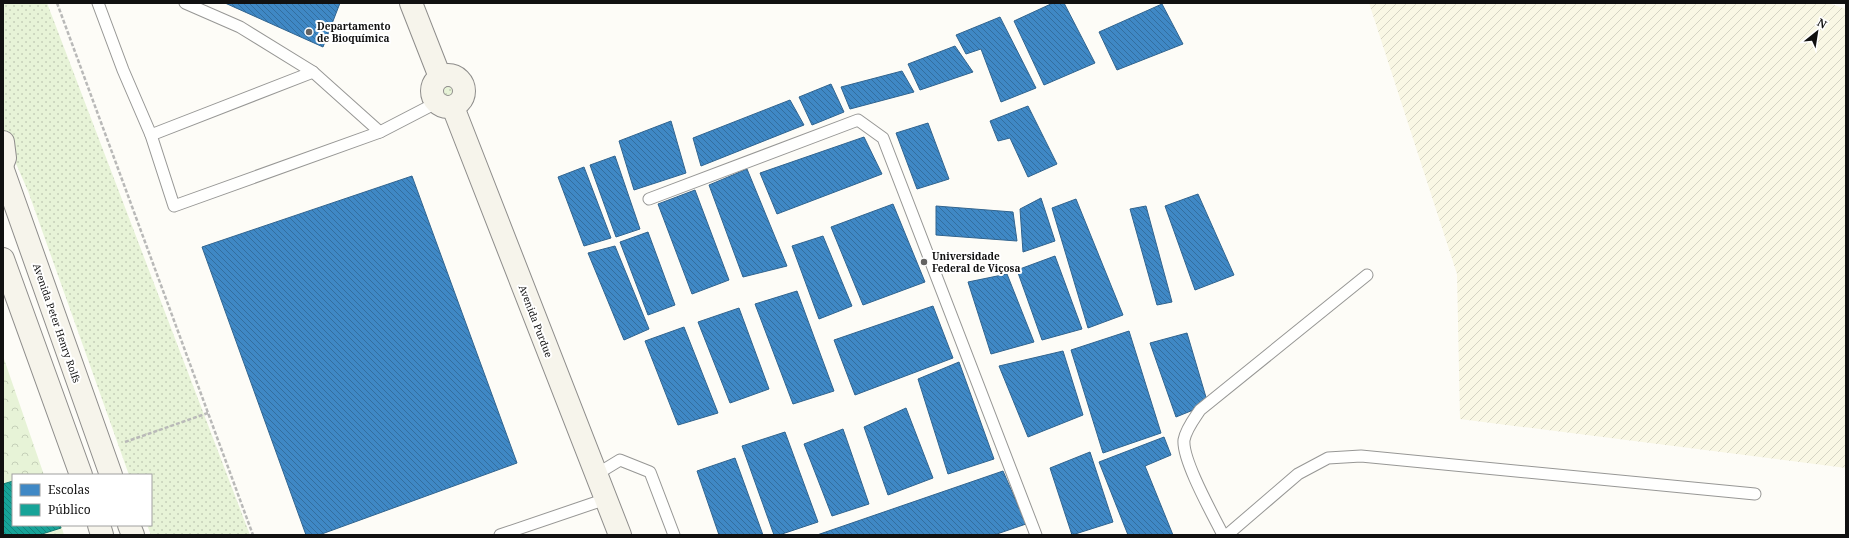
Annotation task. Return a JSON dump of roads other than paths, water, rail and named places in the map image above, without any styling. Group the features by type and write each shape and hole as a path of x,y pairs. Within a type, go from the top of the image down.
{"street":[{"path":"411,3 440,77"},
{"path":"445,75 455,76 463,85 464,96 458,104 444,105 431,93 431,88 440,77 445,75"},
{"name":"Avenida Purdue","path":"444,105 597,474 620,535"},
{"path":"3,142 5,158 3,164"},
{"name":"Avenida Peter Henry Rolfs","path":"3,170 111,474"},
{"path":"3,259 81,474"}],"lane":[{"path":"98,3 123,70 151,135 174,206 380,132 444,105"},
{"path":"185,3 240,28 314,72 380,132"},
{"path":"151,135 314,72"},
{"path":"649,199 858,120 883,138 1036,535"},
{"path":"1222,535 1187,458 1184,440 1189,426 1200,410 1366,275"},
{"path":"1226,535 1298,474 1328,458 1361,456 1756,494"},
{"path":"597,474 620,460 650,472 674,535"},
{"path":"500,535 606,499"}],"place":[{"name":"Departamento de Bioquímica","path":"309,32"},
{"name":"Universidade Federal de Viçosa","path":"924,262"}]}
